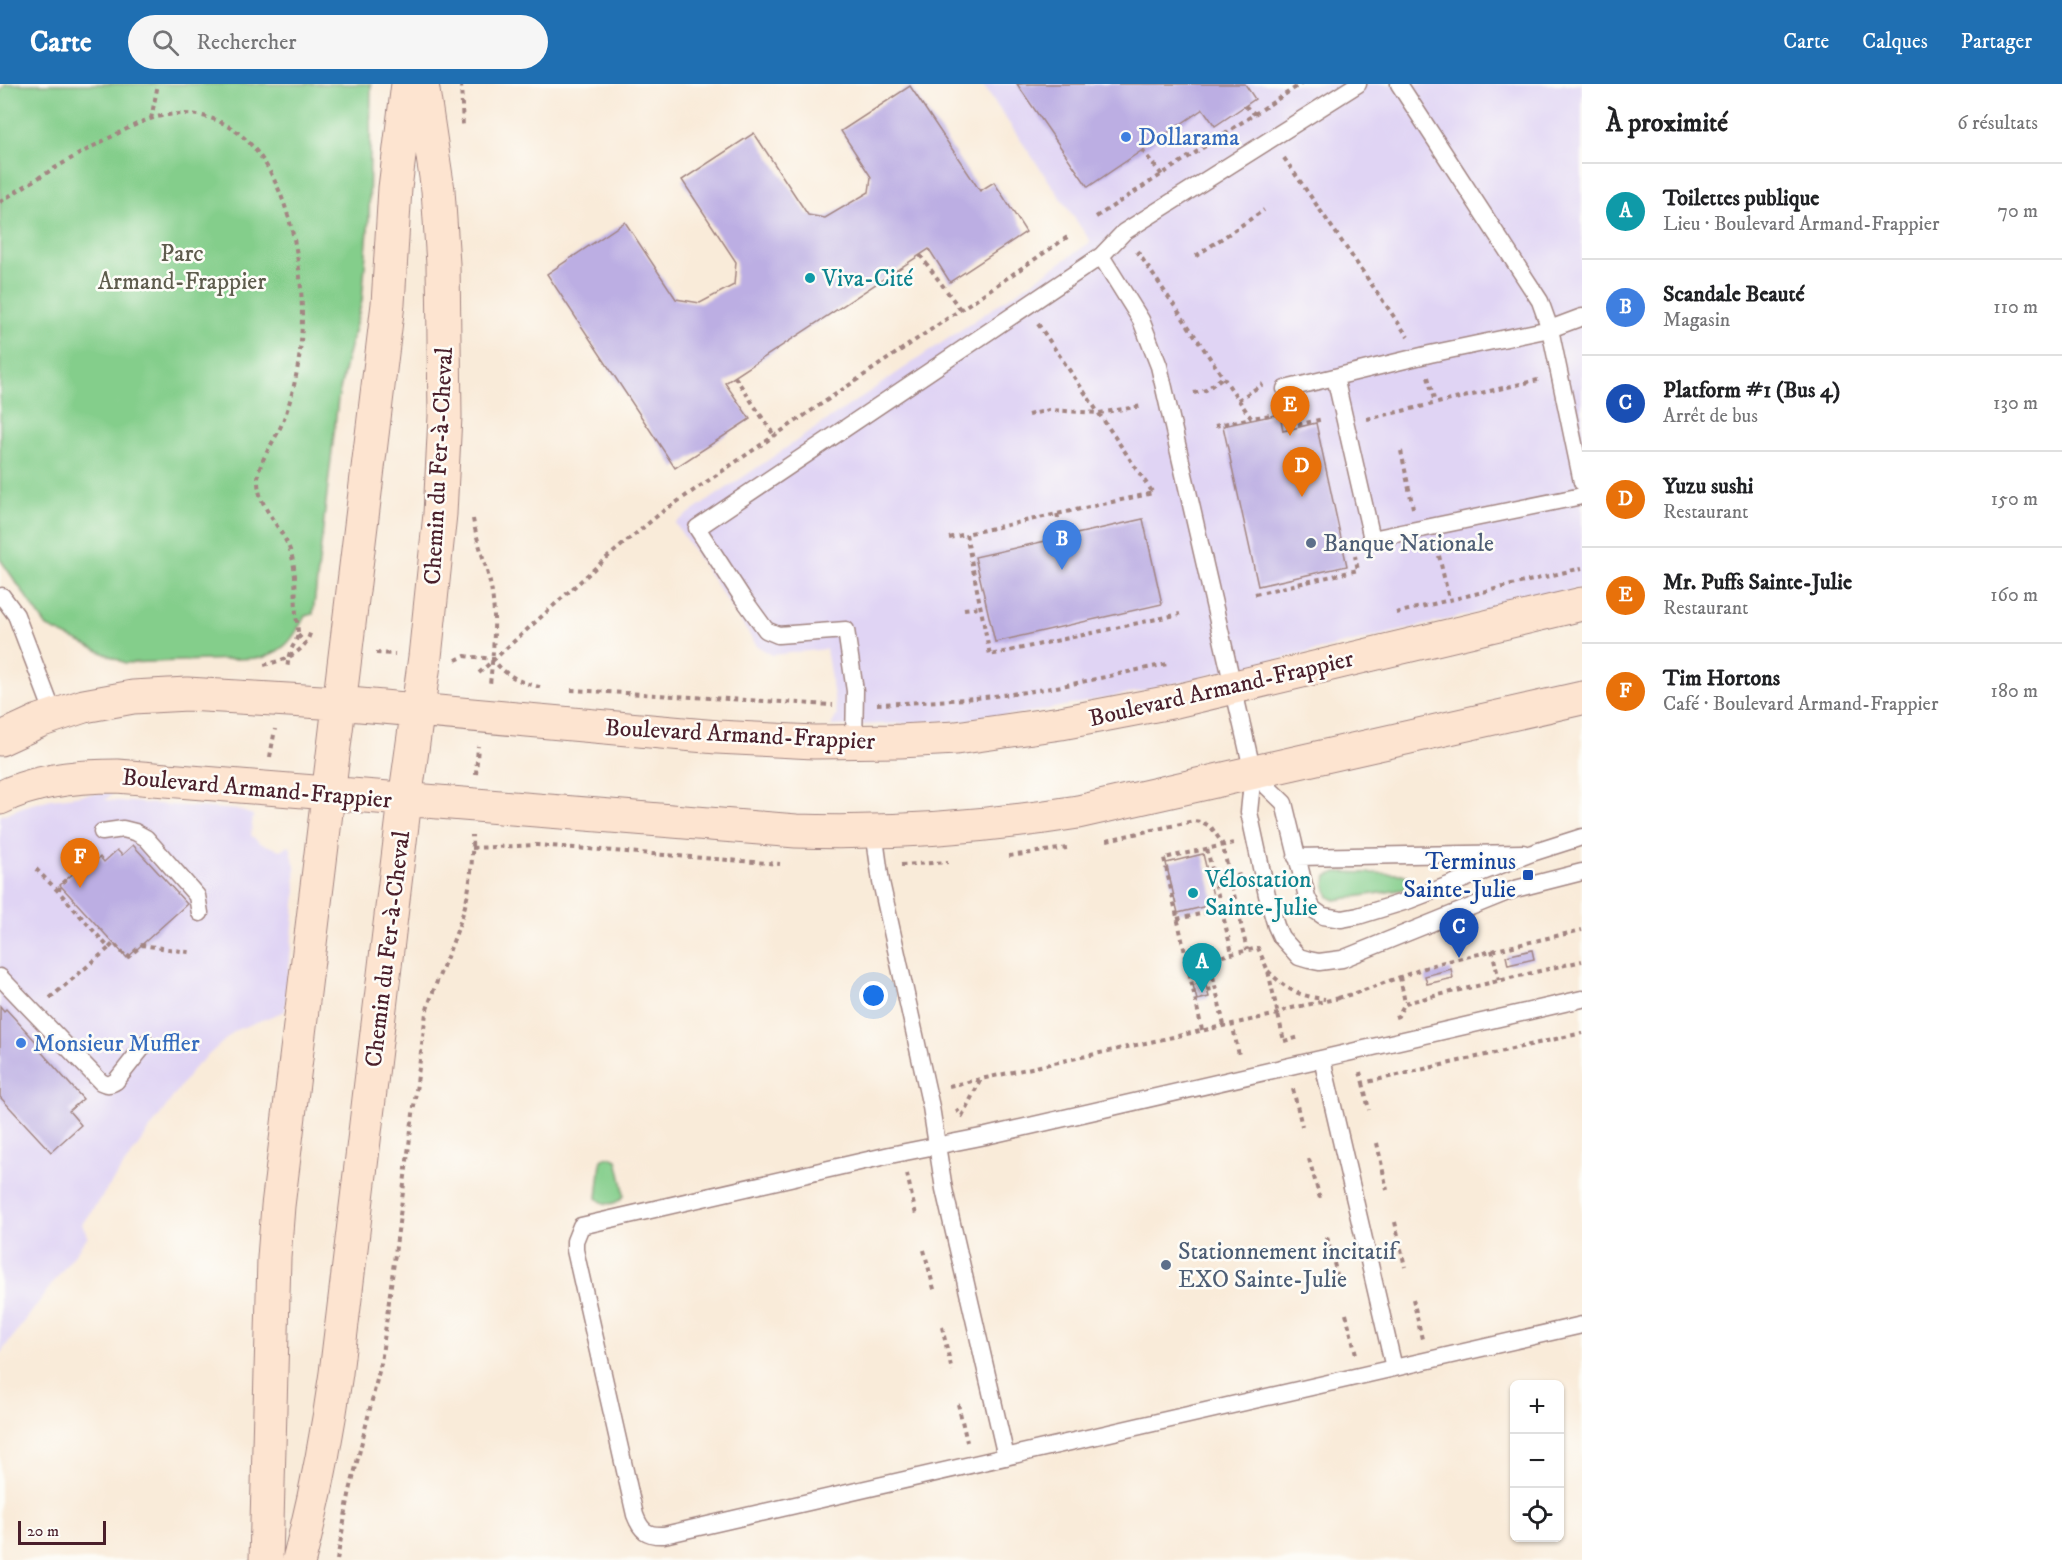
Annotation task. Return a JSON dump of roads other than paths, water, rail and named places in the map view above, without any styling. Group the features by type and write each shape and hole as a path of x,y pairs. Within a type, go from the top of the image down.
{"street":[{"path":"266,1560 274,1258 338,703 388,304 395,188 408,84"},
{"name":"Chemin du Fer-à-Cheval","path":"298,1560 310,1516 330,1414 440,514 445,416 443,264 439,201 422,84"},
{"name":"Boulevard Armand-Frappier","path":"0,739 54,715 108,701 159,695 218,695 338,703 717,736 814,742 956,738 1061,723 1176,701 1582,604"},
{"name":"Boulevard Armand-Frappier","path":"0,798 35,786 69,779 102,776 796,831 874,831 950,827 1058,815 1123,803 1582,698"}],"lane":[{"path":"854,742 855,691 846,630 778,635 766,630 697,528 1101,256 1124,232 1358,84"},
{"path":"1399,84 1540,301 1550,329 1582,482"},
{"path":"1101,256 1141,320 1155,353 1253,773 1249,812 1276,926 1288,947 1299,957 1319,962 1333,961 1351,956 1515,889 1582,872"},
{"path":"1285,389 1550,329 1582,317"},
{"path":"1335,377 1371,539 1582,496"},
{"path":"1,596 16,615 54,715"},
{"path":"1253,773 1284,803 1307,897 1313,909 1323,916 1342,919 1358,916 1410,900 1532,853 1582,837"},
{"path":"102,832 123,829 146,838 197,897 200,913"},
{"path":"874,831 880,873 932,1107 944,1190 1006,1457"},
{"path":"1296,857 1532,853"},
{"path":"0,977 101,1082 111,1084 116,1081 146,1043"},
{"path":"1582,999 986,1137 882,1157 581,1226 575,1241 575,1250 635,1515 643,1532 651,1535 664,1535 1582,1325"},
{"path":"1322,1059 1394,1368"}],"place":[{"name":"Dollarama","path":"1126,137"},
{"name":"Viva-Cité","path":"810,278"},
{"name":"Mr. Puffs Sainte-Julie","path":"1290,436"},
{"name":"Yuzu sushi","path":"1302,497"},
{"name":"Banque Nationale","path":"1311,543"},
{"name":"Scandale Beauté","path":"1062,570"},
{"name":"Terminus Sainte-Julie","path":"1528,875"},
{"name":"Tim Hortons","path":"80,888"},
{"name":"Vélostation Sainte-Julie","path":"1193,893"},
{"name":"Platform #1 (Bus 4)","path":"1459,958"},
{"name":"Toilettes publique","path":"1202,993"},
{"name":"Monsieur Muffler","path":"21,1043"},
{"name":"Stationnement incitatif EXO Sainte-Julie","path":"1166,1265"}],"park label":[{"name":"Parc Armand-Frappier","path":"182,267"}]}
